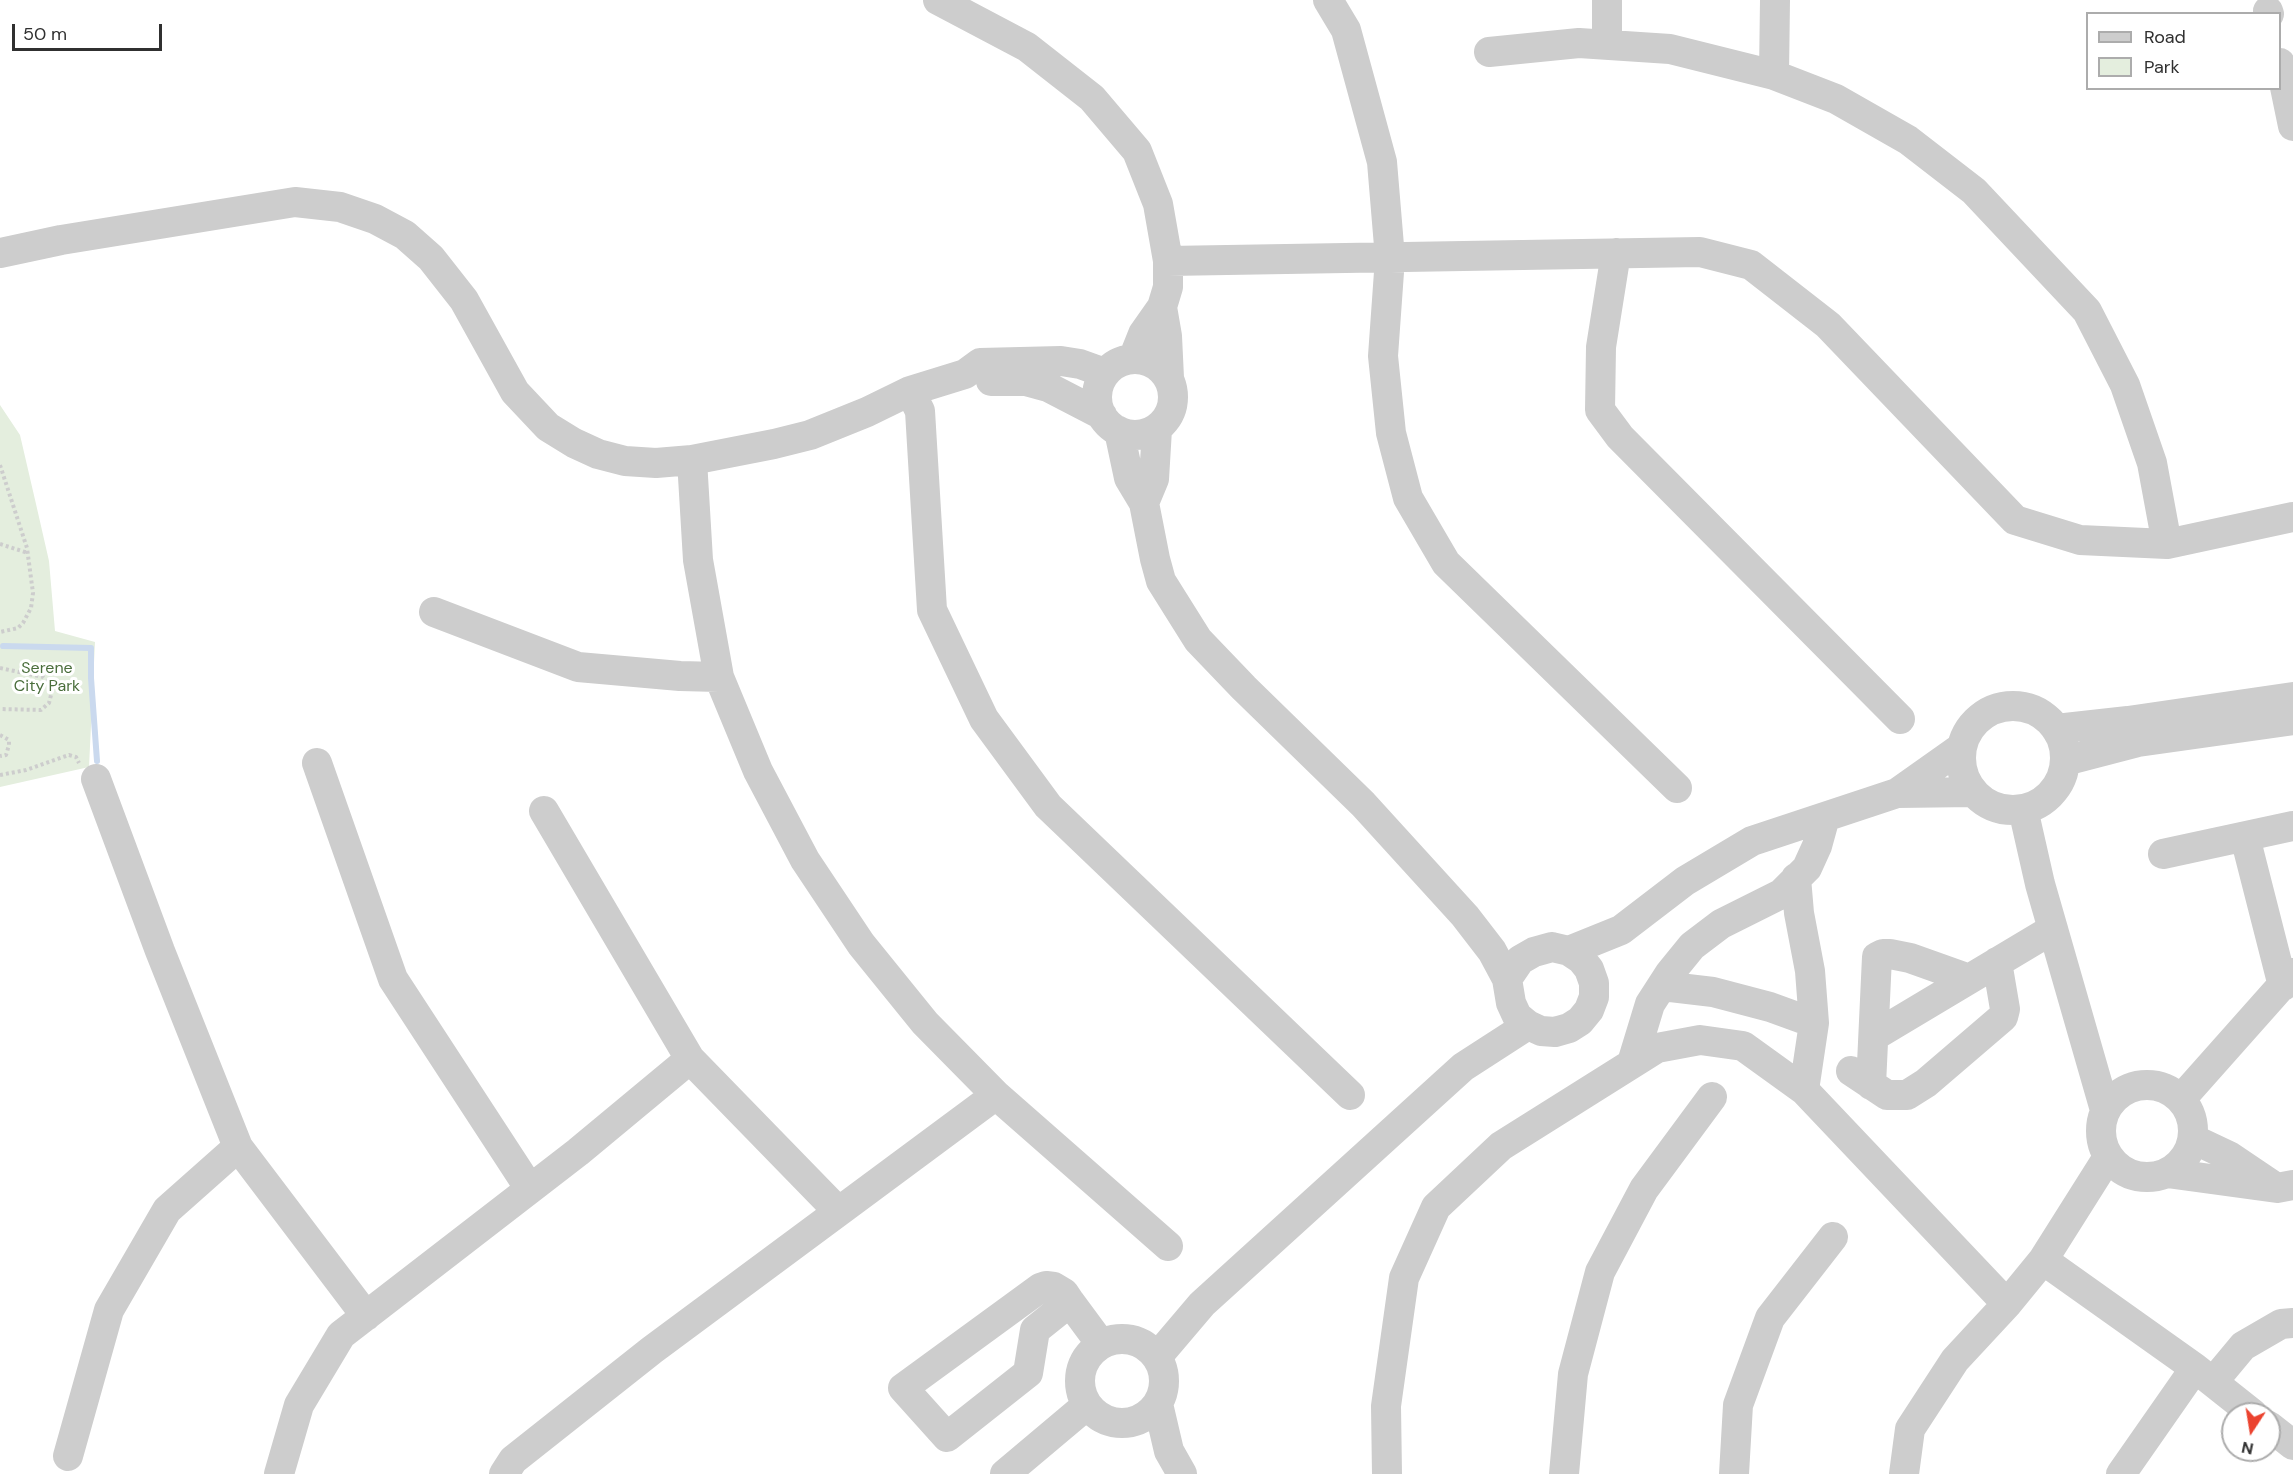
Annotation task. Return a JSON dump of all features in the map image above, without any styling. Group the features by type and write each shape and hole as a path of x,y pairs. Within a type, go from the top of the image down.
{"street":[{"path":"938,0 1027,46 1092,98 1137,151 1158,204 1168,261 1168,287 1162,307 1143,334 1133,359"},
{"path":"1328,0 1346,30 1382,162 1390,258 1383,356 1391,433 1408,498 1446,563 1677,788"},
{"path":"1607,0 1607,45"},
{"path":"1774,75 1775,0"},
{"path":"1489,52 1579,43 1670,49 1774,75 1836,99 1908,140 1974,191 2087,311 2125,385 2133,407 2152,463 2167,544"},
{"path":"2281,68 2293,126"},
{"path":"0,253 61,240 295,202 340,207 375,219 405,235 431,258 464,300 515,392 548,427 598,454 625,461 656,463 692,460 810,435 867,412 910,391 965,374 980,363 1061,361 1080,364 1105,374"},
{"path":"1168,261 1700,252 1751,265 1828,325 2015,520 2080,540 2167,544 2293,517"},
{"path":"1616,253 1601,347 1600,410 1620,437 1900,719"},
{"path":"1162,307 1167,336 1169,378"},
{"path":"965,374 985,381 1026,381 1048,387 1110,423 1138,435 1157,429 1167,418 1173,405 1174,391 1169,378 1160,367 1147,360 1133,359 1118,363 1105,374 1098,386 1097,401 1110,423 1129,478 1144,503 1161,581 1198,640 1363,804 1465,916 1492,951 1515,1002 1541,1031 1555,1032 1569,1029 1580,1021 1589,1010 1594,997 1594,983 1589,969 1581,958 1569,951 1552,947 1534,952 1520,960 1515,1002 1463,1067 1202,1304 1157,1358"},
{"path":"910,391 920,411 932,610 984,719 1048,806 1350,1095"},
{"path":"1144,503 1154,479 1157,429"},
{"path":"692,460 698,560 719,677 758,771 811,869 861,944 925,1023 996,1095 1168,1246"},
{"path":"434,612 578,667 719,677"},
{"path":"2056,729 2293,697"},
{"path":"2012,706 2029,709 2044,717 2056,729 2063,744 2066,761 2063,775 2057,787 2048,797 2036,805 2010,810 1996,808 1973,792 1965,778 1961,763 1962,747 1968,731 1980,718 1995,709 2012,706"},
{"path":"2066,761 2138,742 2293,720"},
{"path":"1569,951 1621,930 1685,881 1752,841 1897,793 1962,747"},
{"path":"316,763 393,979 530,1189"},
{"path":"96,779 160,951 238,1147 366,1316"},
{"path":"1897,793 1973,792"},
{"path":"2023,809 2053,929 2086,1045 2115,1100"},
{"path":"544,811 690,1059 838,1211"},
{"path":"1632,1064 1650,1004 1692,946 1721,924 1781,894 1807,868 1825,817"},
{"path":"2163,854 2293,826"},
{"path":"2181,1099 2288,979 2245,837"},
{"path":"1796,878 1799,913 1810,971 1814,1023 1804,1090"},
{"path":"1465,916 1534,952"},
{"path":"1874,1036 2053,929"},
{"path":"1594,983 1621,930"},
{"path":"1969,979 1910,958 1890,954 1877,957 1874,1036 1861,1078 1887,1095 1907,1095 1926,1083 2004,1017 2005,1009 1997,962"},
{"path":"1662,986 1713,992 1770,1006 1814,1023"},
{"path":"1387,1474 1386,1406 1404,1278 1436,1207 1501,1146 1657,1048 1700,1040 1743,1046 1804,1090 2007,1304"},
{"path":"279,1474 299,1405 341,1335 530,1189 690,1059"},
{"path":"2148,1084 2160,1086 2181,1099 2189,1111 2193,1125 2193,1139 2188,1153 2179,1165 2167,1173 2151,1177 2135,1176 2120,1169 2108,1157 2101,1142 2100,1126 2115,1100 2148,1084"},
{"path":"504,1474 513,1460 652,1350 996,1095"},
{"path":"1564,1474 1573,1374 1600,1272 1644,1189 1712,1097"},
{"path":"2193,1139 2285,1187"},
{"path":"69,1456 109,1310 166,1210 238,1147"},
{"path":"1904,1474 1910,1429 1955,1360 2007,1304 2043,1260 2108,1157"},
{"path":"2167,1173 2285,1187"},
{"path":"2074,1211 2135,1176"},
{"path":"1734,1474 1738,1405 1770,1318 1833,1237"},
{"path":"2043,1260 2204,1375 2238,1402"},
{"path":"1070,1302 1035,1330 1028,1373 947,1437 903,1388 1040,1288 1054,1287 1064,1293 1070,1302 1115,1342 1140,1343 1157,1358 1163,1375 1163,1389 1158,1404 1138,1419 1125,1422 1110,1421 1097,1415 1087,1405 1081,1392 1083,1364 1090,1352 1115,1342 1202,1304"},
{"path":"2121,1474 2204,1375 2243,1346 2281,1324 2293,1323"},
{"path":"1158,1404 1176,1463"},
{"path":"1005,1474 1087,1405"},
{"path":"1125,1422 1176,1463"},
{"path":"2281,1436 2293,1445"}],"path":[{"path":"0,465 28,553 33,593 31,608 18,628 0,632"},
{"path":"0,544 28,553"},
{"path":"0,668 43,677 52,686 49,703 41,710 0,709"},
{"path":"0,735 9,740 6,755 0,756"},
{"path":"0,775 26,770 69,755 76,757 84,770 96,779"}],"green space":[{"name":"Serene City Park","path":"0,405 20,435 49,561 55,631 95,642 89,767 0,787"}],"waterway":[{"path":"3,646 91,648 97,761"}]}
